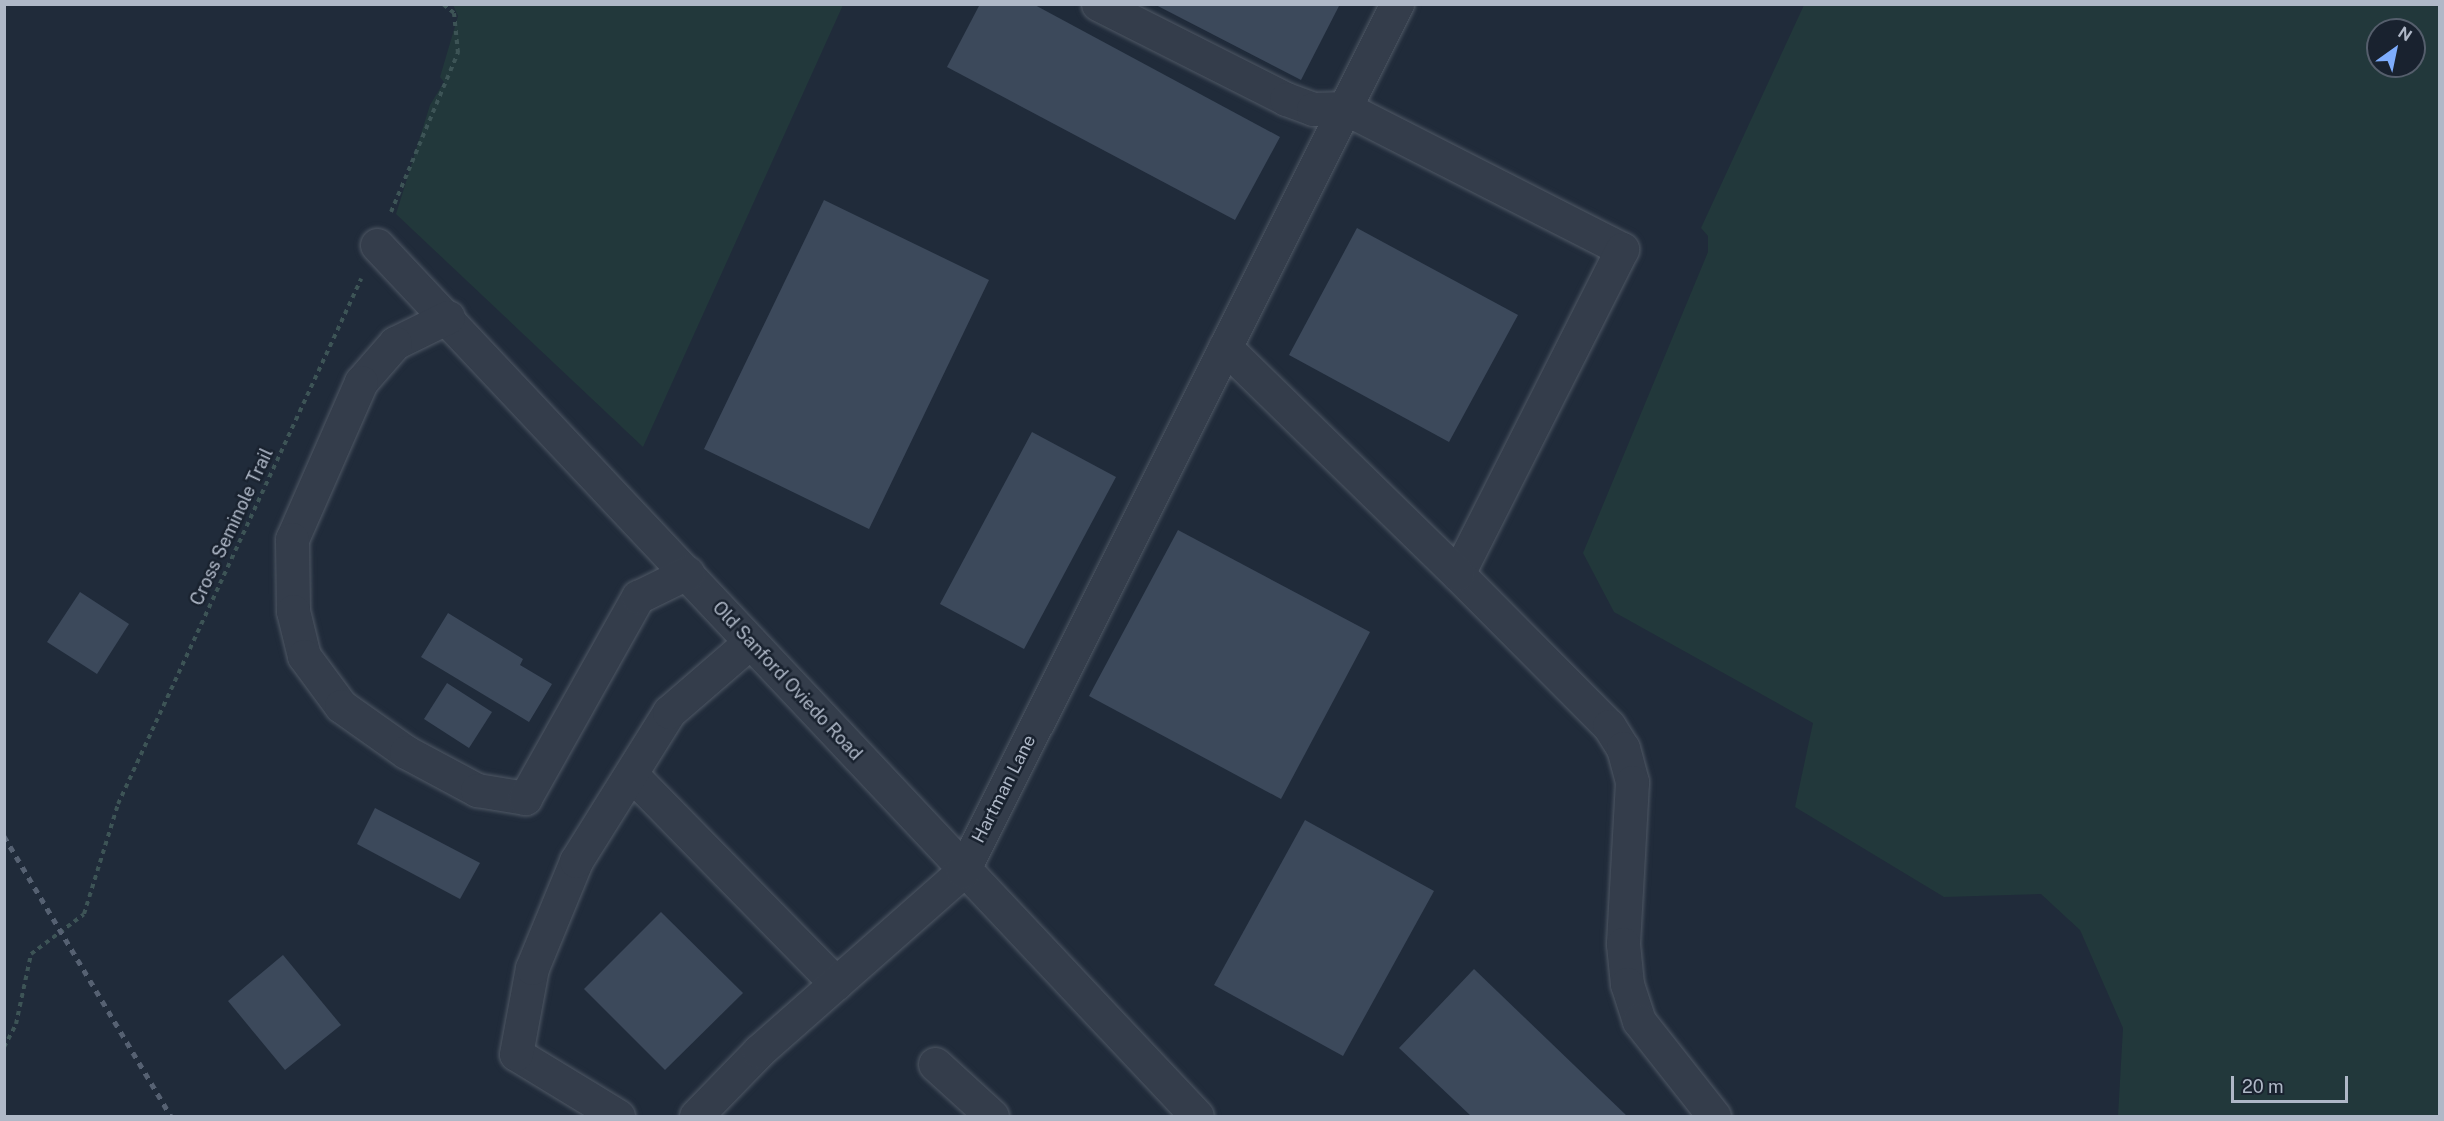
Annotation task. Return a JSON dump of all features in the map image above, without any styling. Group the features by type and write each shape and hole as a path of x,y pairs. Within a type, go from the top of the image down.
{"street":[{"path":"1098,4 1286,99 1313,109 1345,108 1622,249 1458,574"},
{"name":"Hartman Lane","path":"963,871 1397,4"},
{"name":"Old Sanford Oviedo Road","path":"377,245 448,316 963,871 1197,1116"},
{"path":"448,316 395,343 362,382 292,539 293,611 304,656 341,705 406,752 477,790 525,798 638,597 687,573"},
{"path":"1225,347 1458,574 1609,726 1623,748 1632,782 1623,944 1627,984 1639,1021 1714,1116"},
{"path":"618,1116 516,1054 536,958 576,861 669,712 750,642"},
{"path":"631,774 836,983"},
{"path":"696,1116 759,1051 963,871"},
{"path":"935,1065 992,1116"}],"path":[{"name":"Cross Seminole Trail","path":"4,1047 16,1024 31,954 84,914 118,804 377,245 458,53 454,14 443,4"}],"green space":[{"path":"453,5 843,5 643,447 396,214 430,105 444,82 440,77 458,16"},
{"path":"1804,5 2439,5 2439,1116 2118,1116 2123,1028 2080,930 2041,894 1944,897 1795,807 1813,723 1614,612 1583,553 1708,252 1708,236 1701,228"}],"building":[{"path":"980,4 1033,4 1280,137 1235,220 947,67"},
{"path":"1154,4 1340,4 1301,80"},
{"path":"824,200 989,280 869,529 704,449"},
{"path":"1357,228 1518,315 1449,442 1289,355"},
{"path":"1032,432 1116,477 1024,649 940,604"},
{"path":"1178,530 1370,632 1281,799 1089,696"},
{"path":"80,592 129,624 97,674 47,642"},
{"path":"448,613 523,659 520,665 552,684 529,722 421,657"},
{"path":"447,683 492,712 469,748 424,719"},
{"path":"375,808 480,863 460,899 357,844"},
{"path":"1305,820 1434,891 1343,1056 1214,985"},
{"path":"661,912 743,993 665,1070 584,989"},
{"path":"283,955 341,1025 285,1070 228,1001"},
{"path":"1474,969 1627,1116 1471,1116 1399,1048"}],"railway":[{"path":"4,836 171,1116"}]}
